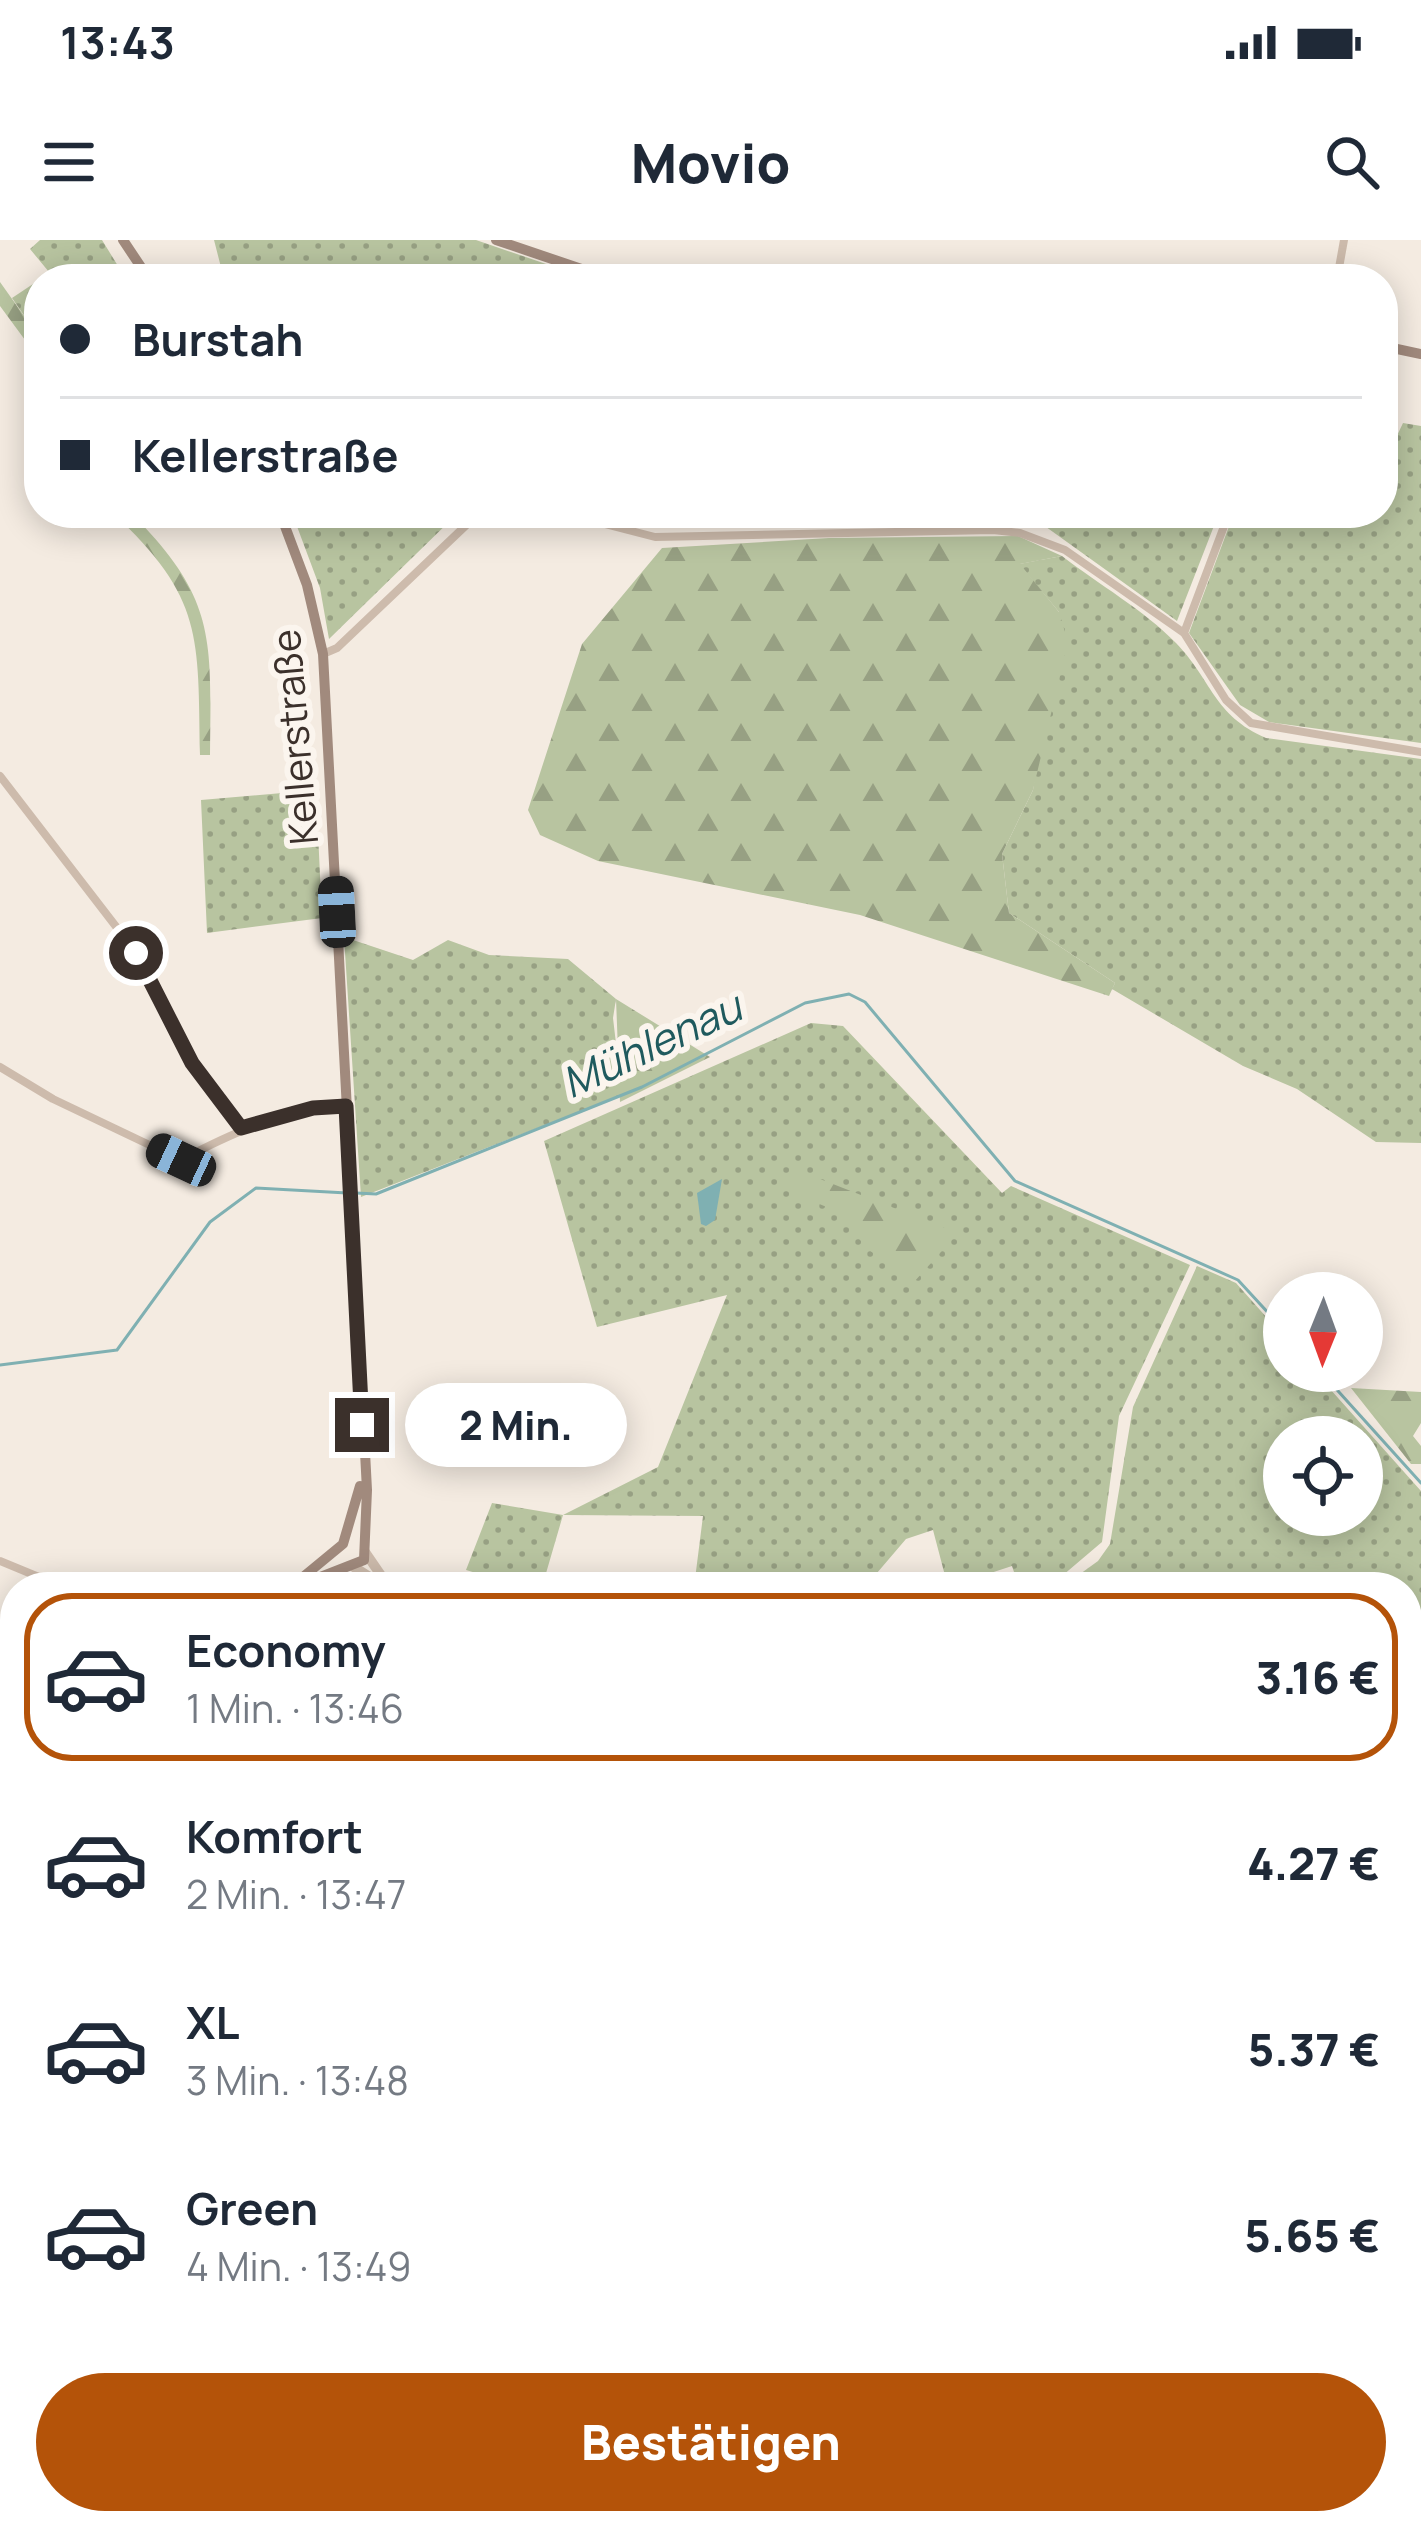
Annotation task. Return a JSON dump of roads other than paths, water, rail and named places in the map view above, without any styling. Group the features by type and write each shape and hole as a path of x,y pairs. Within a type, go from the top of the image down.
{"main road":[{"path":"496,240 567,264"},
{"name":"Kellerstraße","path":"286,528 307,585 322,654 365,1550"},
{"name":"Kellerstraße","path":"342,1546 358,1503 363,1464"},
{"path":"311,1572 342,1546 355,1541 365,1550 350,1567 336,1572"},
{"path":"342,1546 350,1567"}],"street":[{"path":"322,654 337,648 463,528"},
{"path":"620,528 655,537 1020,533 1065,550 1184,633 1226,700 1251,723 1421,752"},
{"path":"1184,633 1222,528"},
{"path":"0,776 141,959 192,1063 241,1128"},
{"path":"0,1067 52,1099 181,1160 241,1128 313,1108 346,1106"},
{"path":"365,1550 378,1572"},
{"path":"350,1567 359,1572"}],"water":[{"path":"722,1179 715,1220 701,1224 697,1193"}],"waterway":[{"name":"Mühlenau","path":"356,1193 376,1194 642,1087 805,1003 849,994 865,1002 1015,1181 1238,1280 1263,1307"},
{"name":"Mühlenau","path":"0,1365 117,1350 210,1222 256,1188 347,1193"},
{"name":"Mühlenau","path":"1339,1392 1421,1483"}]}
